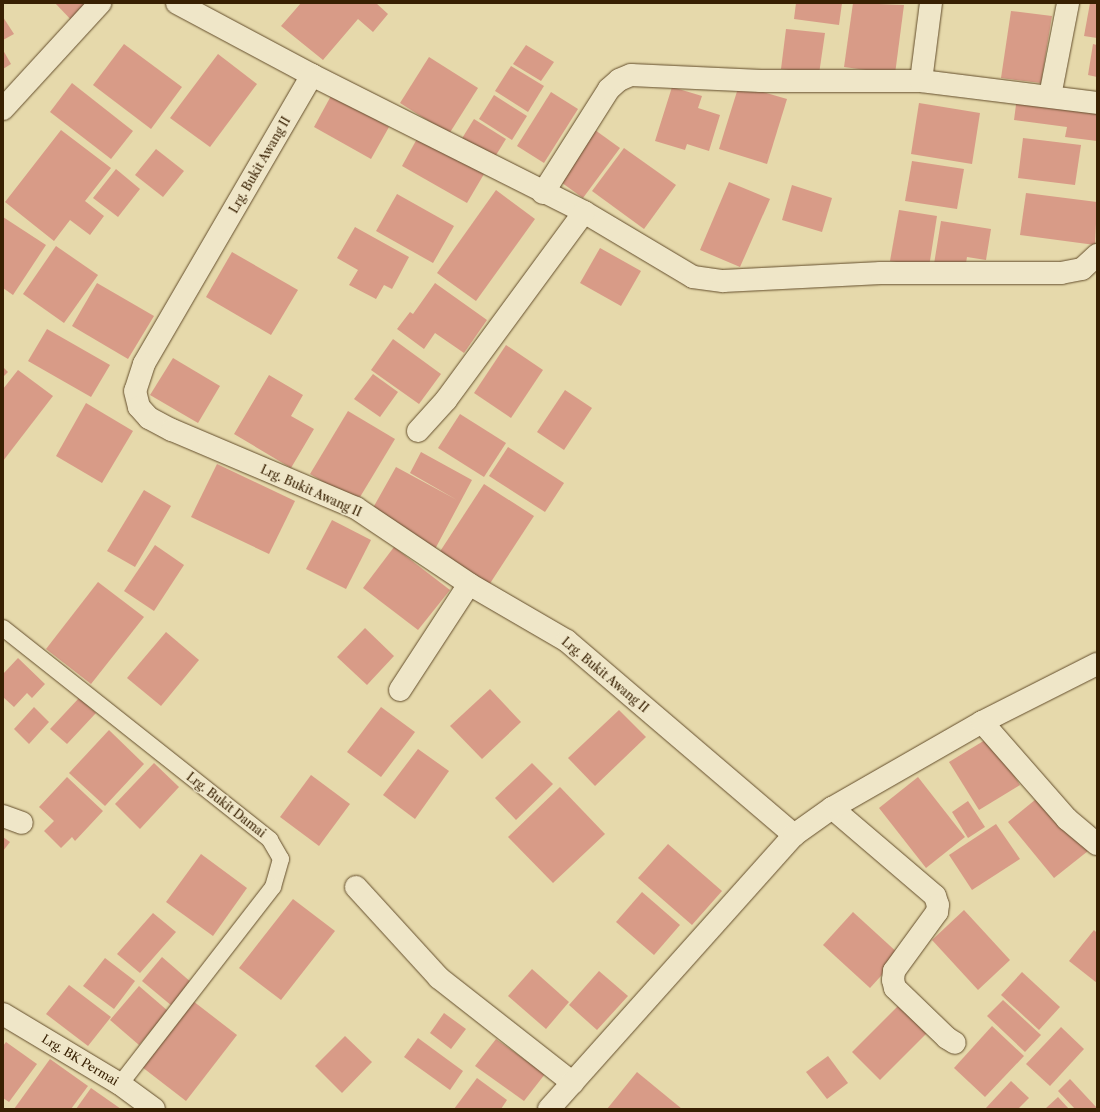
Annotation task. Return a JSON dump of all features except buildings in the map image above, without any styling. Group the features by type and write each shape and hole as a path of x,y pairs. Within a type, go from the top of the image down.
{"street":[{"path":"3,109 100,3"},
{"path":"177,3 312,75 542,193 584,212 693,277 723,281 881,273 1061,273 1082,269 1097,255"},
{"path":"921,81 931,3"},
{"path":"1050,96 1068,3"},
{"name":"Lrg. Bukit Awang II","path":"312,75 144,364 135,391 139,407 149,418 172,430 356,508 469,584 567,641 794,835"},
{"path":"542,193 609,89 619,80 631,75 761,81 921,81 1097,103"},
{"path":"418,431 446,400 584,212"},
{"path":"400,690 469,584"},
{"path":"549,1109 574,1083 794,835 832,808 982,722 1097,664"},
{"path":"982,722 1067,819 1097,844"},
{"path":"832,808 935,896 938,905 937,912 894,971 893,980 895,988 947,1038 956,1043"},
{"path":"356,887 439,978 574,1083"},
{"name":"Lrg. BK Permai","path":"3,1014 120,1084 149,1108"}],"lane":[{"name":"Lrg. Bukit Damai","path":"3,628 270,840 281,860 273,887 120,1084"}]}
